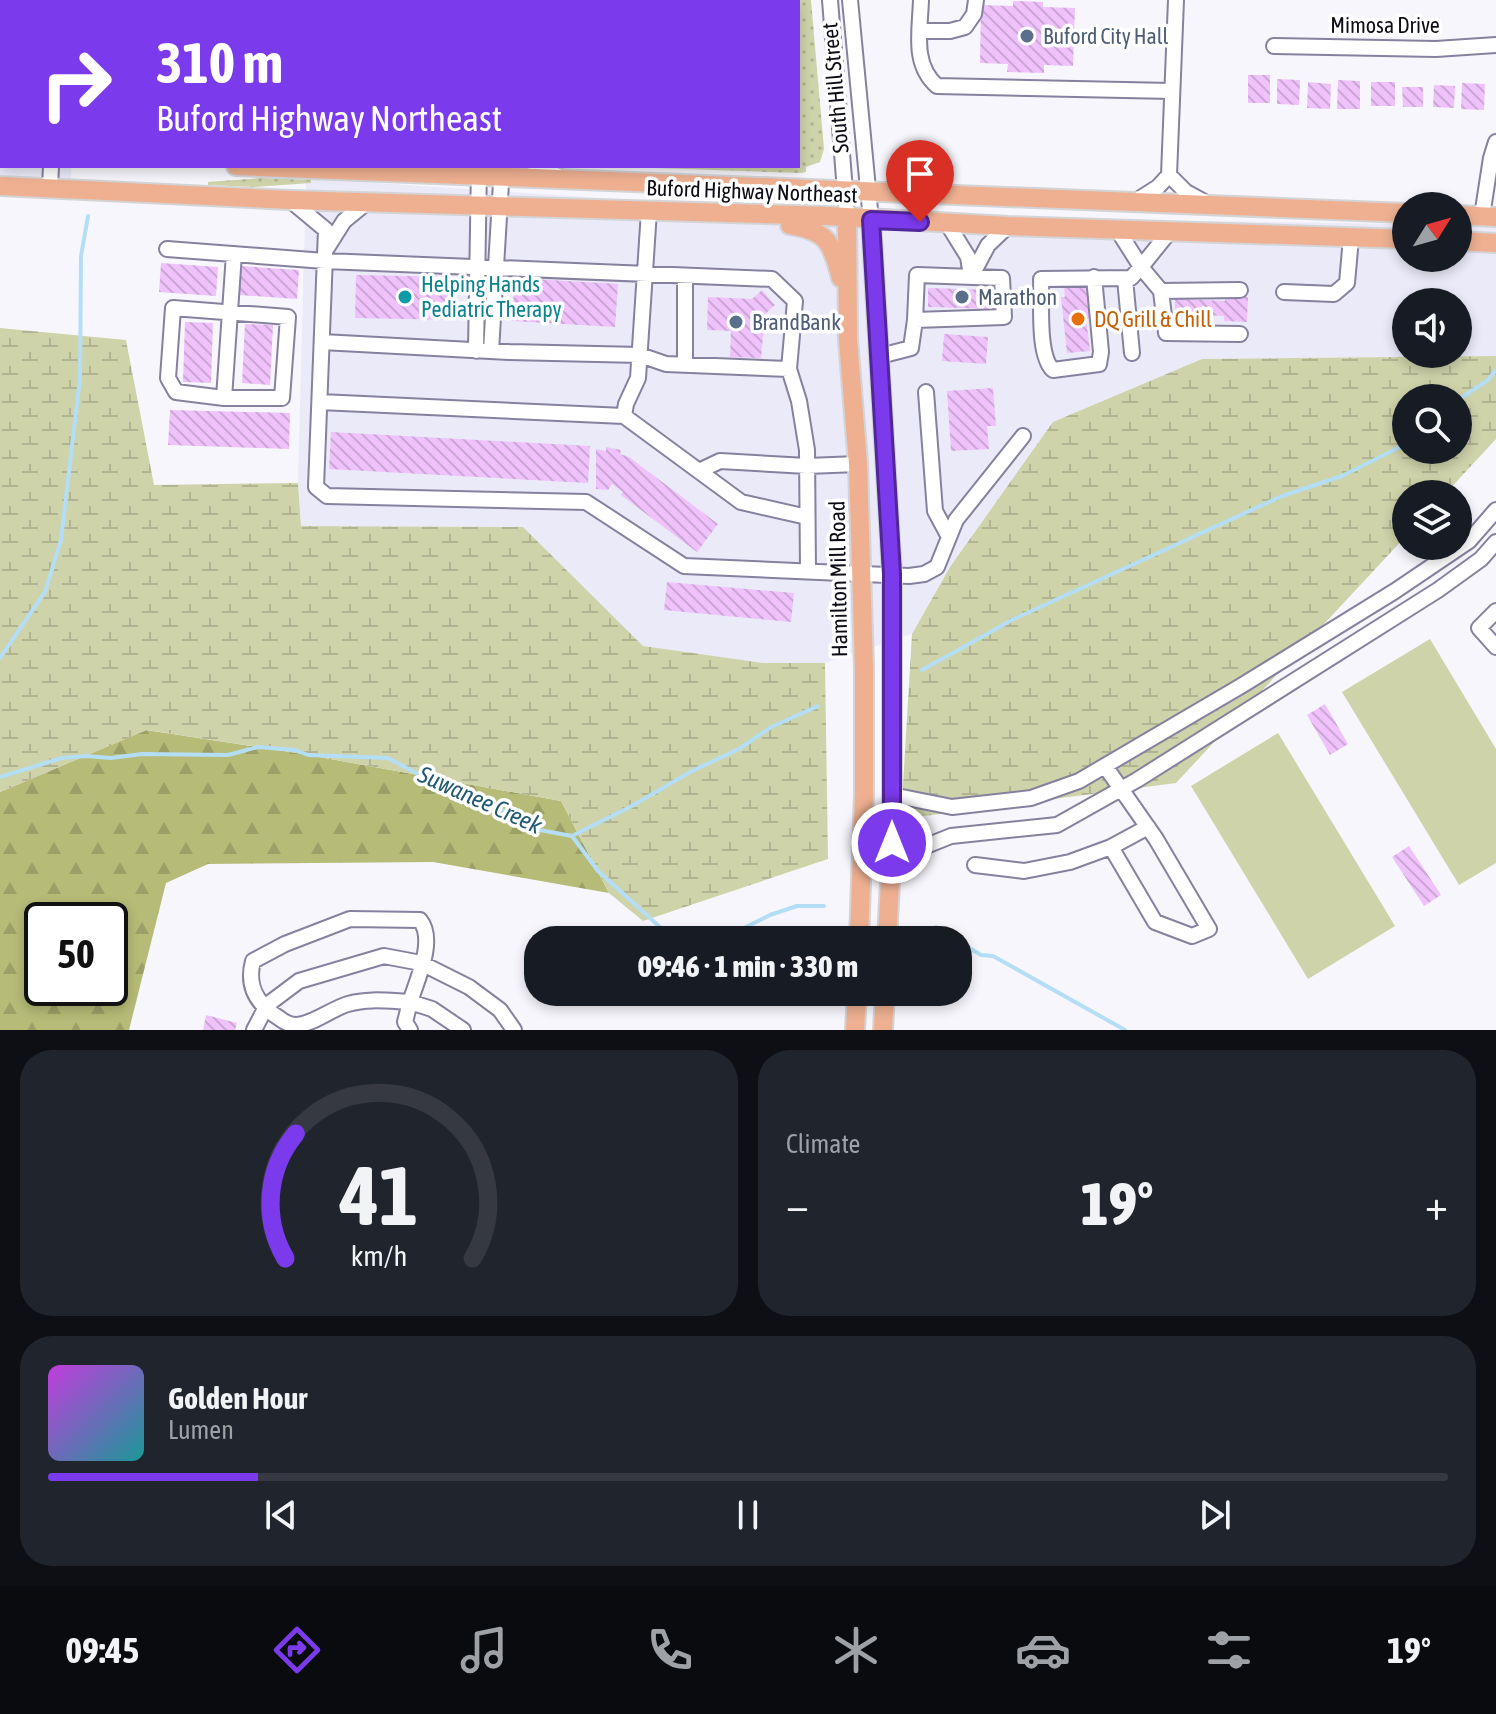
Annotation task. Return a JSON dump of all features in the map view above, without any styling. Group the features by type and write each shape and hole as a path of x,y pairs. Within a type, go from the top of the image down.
{"main road":[{"name":"Buford Highway Northeast","path":"305,168 421,174 478,171 566,180 1392,212"},
{"name":"Buford Highway Northeast","path":"0,186 366,203 847,217 1008,226 1392,239"},
{"path":"735,214 815,229 837,260 848,304"},
{"name":"Hamilton Mill Road","path":"847,217 848,304 862,573 864,794 859,926"},
{"path":"871,220 892,574 892,795 888,926"},
{"path":"1472,242 1496,243"},
{"path":"855,1030 856,1006"},
{"path":"883,1030 884,1006"}],"street":[{"name":"South Hill Street","path":"830,0 847,217"},
{"name":"South Hill Street","path":"850,0 871,220"},
{"path":"921,0 920,61 925,75 937,86 1172,91"},
{"path":"920,31 950,31 965,27 974,14 976,0"},
{"path":"1136,201 1158,187 1169,175 1176,0"},
{"name":"Mimosa Drive","path":"1274,46 1436,49 1496,45"},
{"path":"1489,216 1491,158 1496,142"},
{"path":"50,188 51,168"},
{"path":"421,174 434,168"},
{"path":"539,168 566,180"},
{"path":"478,171 477,267 483,351"},
{"path":"483,351 501,206 502,172"},
{"path":"1169,175 1186,192 1206,204"},
{"path":"290,200 326,230 316,487 327,496 586,502 684,566 924,574 937,567 956,520 1023,436"},
{"path":"325,256 344,221 366,203"},
{"path":"624,416 638,378 649,211"},
{"path":"947,223 968,257 971,277"},
{"path":"971,277 988,245 1008,226"},
{"path":"1117,229 1141,267 1161,291 1166,333 1240,334"},
{"path":"1094,277 1101,352 1099,364 1053,370 1046,364 1044,350 1041,279 1094,277 1125,279 1135,276 1170,231"},
{"path":"1284,292 1334,294 1347,283 1351,238"},
{"path":"167,249 494,268 772,279 795,301 789,369 799,401 807,466 808,571"},
{"path":"224,398 234,254"},
{"path":"880,356 911,348 917,275 1002,278 1004,317 915,320"},
{"path":"685,276 685,365"},
{"path":"1125,279 1132,353"},
{"path":"1161,291 1240,290"},
{"path":"173,308 230,311 288,317 282,398 224,398 176,392 168,378 173,308"},
{"path":"322,342 483,351 640,355 666,364 789,369"},
{"path":"926,392 935,511 949,537"},
{"path":"320,402 624,416 741,502 807,517"},
{"path":"699,471 720,461 807,466 858,464"},
{"path":"892,795 952,807 1031,798 1079,781 1395,591 1469,541 1493,520"},
{"path":"891,860 951,836 1057,825 1122,788 1438,590 1481,559 1496,542"},
{"path":"1496,611 1479,628 1496,647"},
{"path":"1105,766 1148,827 1209,929 1192,936 1155,922 1111,847"},
{"path":"975,865 1024,871 1070,862 1111,847 1148,827"},
{"path":"410,1030 405,1022 410,1002 421,963 427,928 420,920 350,919 285,944 253,961 250,972 254,994 264,1009 288,1024 299,1026 348,1004 380,1000 410,1002 432,1009 463,1030"},
{"path":"254,1030 264,1009 299,981 384,956 421,963 469,987 500,1010 514,1030"}],"shaded area":[{"path":"0,168 71,168 71,186 0,181"},
{"path":"306,178 863,216 1392,224 1392,272 1472,272 1472,225 1496,226 1496,356 1472,356 1472,288 1392,288 1392,357 1202,359 1054,422 950,567 912,634 825,663 763,663 642,647 523,527 301,526 298,483"}],"green space":[{"path":"800,0 811,0 824,149 820,162 806,167 806,172 657,168 800,168"},
{"path":"262,178 311,180 311,183 255,187 208,185 208,182"},
{"path":"0,328 126,340 154,485 298,483 301,526 523,527 643,646 763,663 825,663 828,859 643,921 609,893 561,801 303,754 147,730 0,792"},
{"path":"1472,356 1496,356 1496,439 1458,480 1392,480 1392,551 1176,783 901,819 912,634 950,567 1053,422 1202,359 1392,357 1392,368 1472,368"},
{"path":"1430,639 1496,749 1496,863 1459,885 1342,692"},
{"path":"146,730 303,754 561,801 609,893 433,862 208,864 166,883 129,1030 0,1030 0,792"},
{"path":"1278,733 1395,926 1308,979 1191,786"}],"building":[{"name":"Buford City Hall","path":"1013,1 1043,2 1043,7 1075,8 1073,66 1044,65 1044,73 1007,72 1008,64 980,63 981,5 1013,6"},
{"path":"1248,75 1270,75 1270,103 1248,103"},
{"path":"1277,79 1300,80 1299,105 1277,104"},
{"path":"1338,80 1360,81 1360,109 1337,109"},
{"path":"1308,82 1331,84 1330,109 1307,108"},
{"path":"1371,82 1395,82 1395,106 1371,106"},
{"path":"1462,83 1485,84 1484,110 1461,109"},
{"path":"1434,85 1455,86 1454,108 1433,107"},
{"path":"1402,87 1423,87 1423,107 1403,107"},
{"path":"161,263 218,267 216,296 159,292"},
{"path":"241,266 299,270 297,299 239,295"},
{"name":"Helping Hands Pediatric Therapy","path":"356,275 456,277 455,320 355,318"},
{"path":"515,278 618,284 615,327 512,321"},
{"name":"DQ Grill & Chill","path":"1087,284 1090,308 1098,318 1086,319 1090,351 1067,353 1061,297 1065,297 1064,287"},
{"path":"928,288 996,290 996,309 928,307"},
{"name":"BrandBank","path":"762,290 775,305 765,314 761,358 730,357 731,331 707,330 708,297 752,299"},
{"path":"1225,296 1248,297 1247,322 1224,321 1224,316 1175,314 1175,299 1225,301"},
{"path":"185,322 213,323 211,383 183,382"},
{"path":"245,324 273,325 270,385 242,383"},
{"path":"944,334 988,337 986,364 942,361"},
{"path":"993,388 996,426 987,426 989,449 951,451 947,391"},
{"path":"170,410 290,413 289,449 168,445"},
{"path":"331,432 590,446 588,483 329,469"},
{"path":"606,447 621,450 620,454 629,457 718,524 697,552 621,495 623,492 612,484 608,490 596,489 596,449 606,451"},
{"path":"667,582 794,593 791,622 664,610"},
{"path":"1325,704 1348,744 1330,755 1307,715"},
{"path":"1409,846 1441,895 1424,906 1392,857"},
{"path":"206,1015 237,1023 235,1030 203,1030"}],"waterway":[{"path":"0,658 45,592 61,540 80,378 81,256 88,216"},
{"path":"1472,391 1496,370"},
{"path":"922,670 1012,620 1282,496 1342,476 1392,451"},
{"path":"572,836 739,749 771,727 818,706"},
{"name":"Suwanee Creek","path":"0,777 62,758 111,758 142,754 228,755 258,747 295,750 308,755 388,758 433,782 483,797 534,829 572,836 598,871 661,928 688,936 740,930 797,906 824,906"},
{"name":"Suwanee Creek","path":"972,950 981,955 993,956 1125,1030"}],"place":[{"name":"Buford City Hall","path":"1027,36"},
{"name":"Helping Hands Pediatric Therapy","path":"405,297"},
{"name":"Marathon","path":"962,297"},
{"name":"DQ Grill & Chill","path":"1078,319"},
{"name":"BrandBank","path":"736,322"}],"route":[{"path":"892,843 892,574 871,220 920,222"}]}
